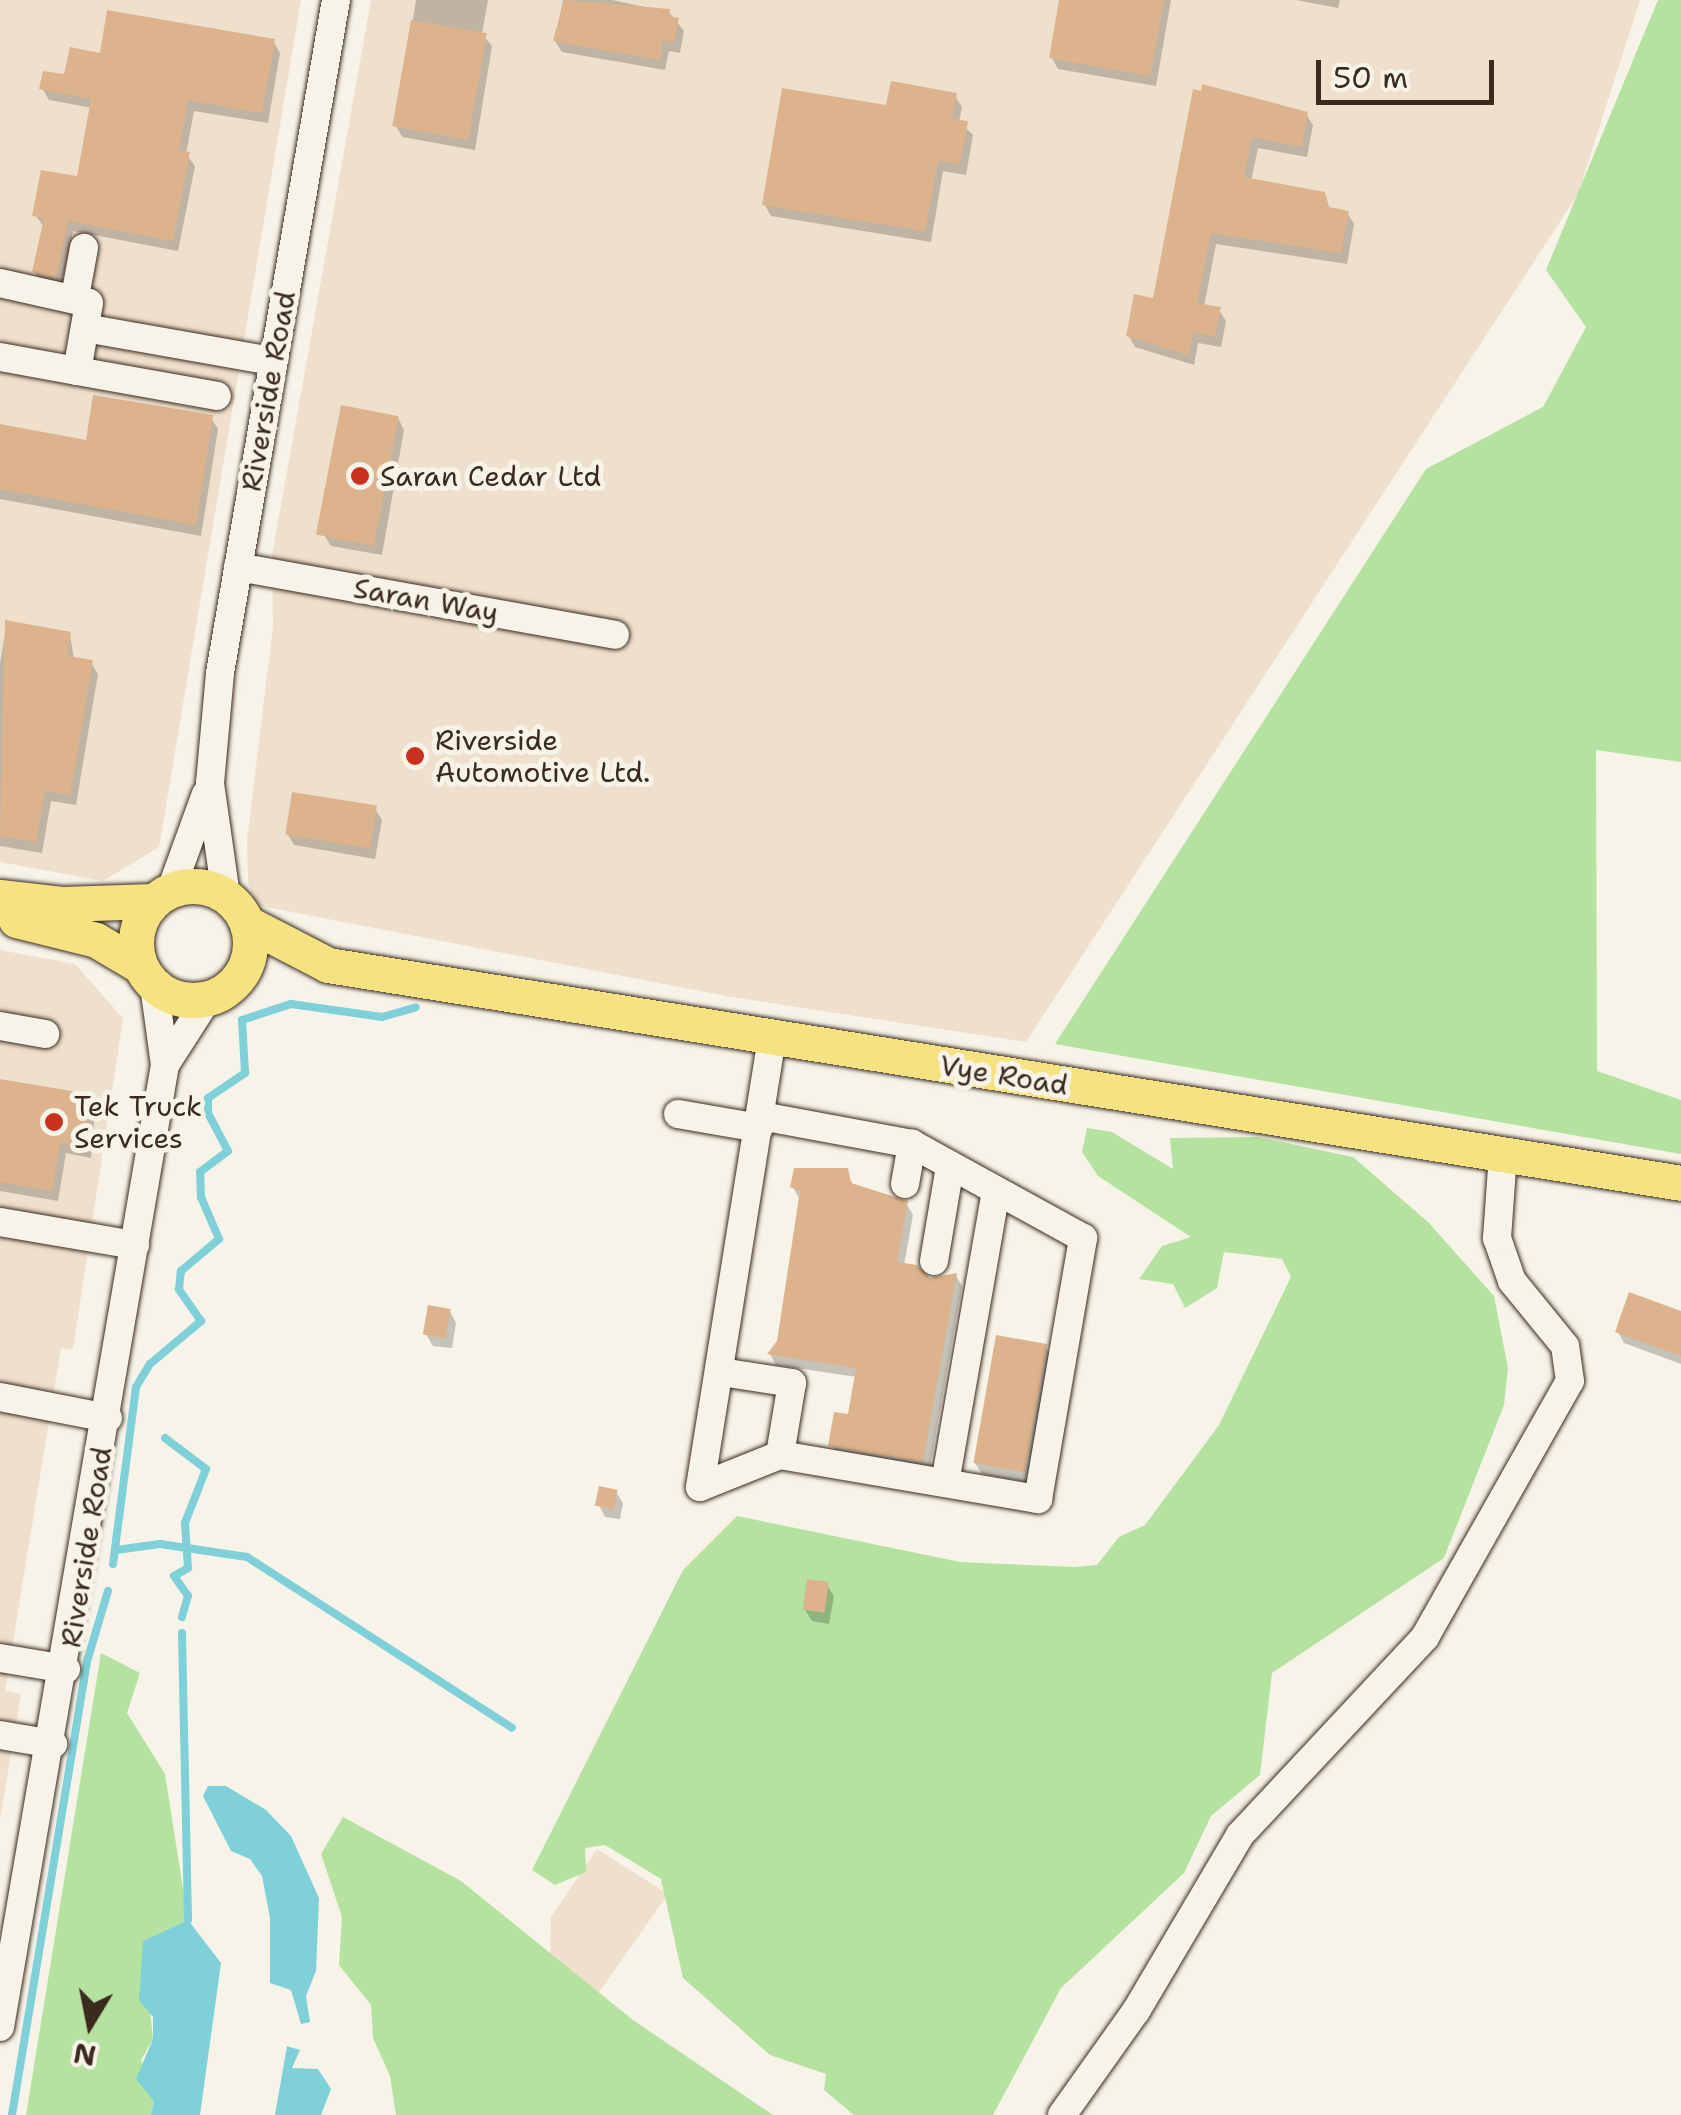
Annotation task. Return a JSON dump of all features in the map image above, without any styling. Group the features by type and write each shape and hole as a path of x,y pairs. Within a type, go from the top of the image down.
{"main road":[{"path":"0,897 62,904 208,888 236,910 247,962 220,991 170,995 147,975 62,928 0,918"},
{"path":"147,975 136,932 162,896"},
{"name":"Vye Road","path":"236,910 328,965"},
{"name":"Vye Road","path":"220,991 250,976 328,965 1681,1183"}],"street":[{"name":"Riverside Road","path":"162,896 210,784 238,566 336,0"},
{"path":"75,297 84,248"},
{"path":"0,283 89,303 77,371"},
{"path":"85,328 274,362"},
{"path":"0,357 217,396"},
{"name":"Saran Way","path":"238,566 615,634"},
{"name":"Riverside Road","path":"210,784 236,910"},
{"name":"Riverside Road","path":"0,2027 54,1744 165,1065 147,975"},
{"name":"Riverside Road","path":"165,1065 220,991"},
{"path":"0,1026 45,1034"},
{"path":"678,1114 760,1122 912,1144 1083,1238 1038,1499 780,1455 700,1487 720,1372 760,1122 772,1038"},
{"path":"905,1184 912,1144"},
{"path":"1062,2115 1136,2012 1240,1835 1425,1637 1570,1382 1564,1346 1512,1280 1497,1238 1504,1155"},
{"path":"934,1260 950,1166"},
{"path":"945,1483 996,1190"},
{"path":"0,1222 136,1245"},
{"path":"720,1372 792,1383 780,1455"},
{"path":"0,1397 108,1418"},
{"path":"0,1658 66,1670"},
{"path":"0,1734 54,1744"}],"shaded area":[{"path":"0,0 301,0 159,847 103,881 0,862"},
{"path":"371,0 1640,0 1578,194 1026,1042 731,997 256,905 248,882 247,840 273,627 272,556"},
{"name":"Tek Truck Services","path":"0,950 75,964 123,1018 73,1349 61,1348 5,1691 21,1694 0,1820"},
{"path":"597,1849 668,1894 595,1998 550,1967 551,1917"}],"green space":[{"path":"1658,0 1681,0 1681,762 1596,750 1597,1071 1681,1100 1681,1154 1055,1044 1426,469 1543,407 1586,327 1546,270"},
{"path":"1087,1128 1112,1132 1173,1169 1170,1138 1258,1137 1353,1157 1428,1222 1494,1296 1508,1368 1504,1405 1444,1558 1272,1673 1260,1775 1211,1816 1184,1873 1061,1988 993,2115 854,2115 824,2090 826,2074 770,2055 683,1978 661,1879 605,1845 585,1848 586,1872 555,1885 532,1870 683,1570 737,1516 960,1562 1074,1567 1097,1565 1119,1537 1145,1525 1219,1425 1291,1277 1282,1259 1224,1252 1217,1288 1185,1308 1173,1284 1139,1279 1162,1246 1191,1237 1098,1176 1082,1152"},
{"path":"101,1653 140,1673 127,1713 165,1774 188,1920 143,1941 153,2039 141,2060 154,2101 151,2115 26,2115"},
{"path":"343,1817 461,1881 633,2020 773,2115 396,2115 390,2076 373,2038 371,2005 339,1965 342,1917 321,1854"}],"water":[{"path":"208,1786 226,1786 266,1810 291,1836 319,1898 316,1971 306,1996 310,2022 301,2024 291,1990 270,1983 270,1918 262,1876 250,1859 231,1851 203,1796"},
{"path":"188,1920 221,1963 200,2115 151,2115 154,2101 136,2079 153,2039 153,2017 139,2000 143,1941"},
{"path":"287,2046 300,2050 292,2068 318,2069 331,2089 321,2115 275,2115"}],"building":[{"path":"564,0 670,9 669,16 679,18 674,42 663,40 660,60 553,41"},
{"path":"1059,0 1164,0 1150,76 1049,58"},
{"path":"107,10 275,39 262,113 188,100 179,150 190,152 173,241 68,221 56,278 32,272 44,218 32,216 41,170 77,176 91,99 39,89 43,71 64,74 70,47 100,53"},
{"path":"411,20 487,33 468,140 392,126"},
{"path":"891,81 957,93 952,119 968,121 960,164 938,161 925,231 762,205 782,88 886,105"},
{"path":"1202,84 1308,112 1302,147 1252,137 1244,177 1325,192 1329,207 1349,211 1341,253 1211,233 1197,303 1221,307 1215,337 1193,332 1188,355 1126,336 1134,294 1153,298 1193,89 1201,91"},
{"path":"93,395 213,415 196,525 0,489 0,424 86,440"},
{"name":"Saran Cedar Ltd","path":"341,405 399,416 374,546 316,535"},
{"path":"5,620 71,632 67,656 93,660 70,795 45,791 36,842 0,836"},
{"path":"292,792 377,805 370,848 285,834"},
{"path":"0,1079 90,1094 86,1147 60,1143 52,1191 0,1182"},
{"path":"794,1168 848,1168 851,1183 908,1201 897,1262 917,1265 930,1278 957,1273 923,1462 828,1446 834,1412 848,1414 856,1368 767,1354 777,1341 800,1191 790,1187"},
{"path":"1629,1292 1681,1311 1681,1356 1615,1332"},
{"path":"428,1305 451,1309 445,1339 423,1335"},
{"path":"996,1335 1047,1344 1025,1472 973,1463"},
{"path":"599,1486 618,1490 613,1510 595,1506"},
{"path":"807,1579 829,1582 824,1613 803,1610"}],"waterway":[{"path":"113,1564 136,1387 150,1364 201,1321 179,1289 181,1271 219,1239 201,1197 200,1172 228,1151 208,1113 208,1098 245,1073 242,1020 291,1004 382,1017 416,1007"},
{"path":"165,1438 206,1469 185,1523 188,1568 174,1576 188,1596 182,1617"},
{"path":"116,1550 160,1544 247,1557 512,1728"},
{"path":"12,2115 88,1658 108,1591"},
{"path":"182,1633 188,1920"}],"place":[{"name":"Saran Cedar Ltd","path":"360,476"},
{"name":"Riverside Automotive Ltd.","path":"415,756"},
{"name":"Tek Truck Services","path":"54,1122"}]}
